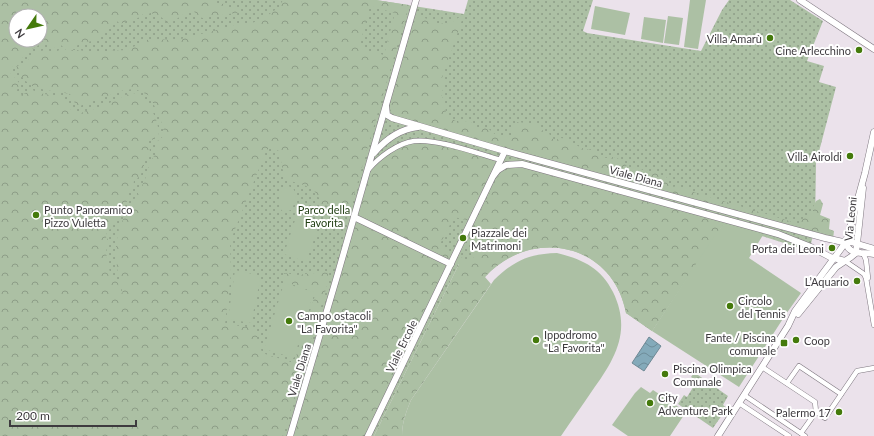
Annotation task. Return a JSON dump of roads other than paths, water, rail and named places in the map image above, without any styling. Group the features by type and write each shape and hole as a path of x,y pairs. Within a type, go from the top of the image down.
{"street":[{"path":"386,106 416,0"},
{"path":"800,0 874,49"},
{"name":"Viale Diana","path":"386,106 386,112 389,117 422,127 854,247"},
{"name":"Viale Diana","path":"290,436 386,106"},
{"name":"Viale Diana","path":"372,155 384,142 397,133 411,128 422,127"},
{"name":"Via Leoni","path":"854,247 865,172 874,132"},
{"path":"367,171 395,148 403,144 416,141 440,143 501,160"},
{"name":"Viale Ercole","path":"368,436 505,151"},
{"name":"Viale Diana","path":"494,175 498,170 506,165 522,164 778,234 845,261"},
{"name":"Via Leoni","path":"788,326 836,267 845,261 854,247 865,172"},
{"path":"354,217 451,264"},
{"path":"854,247 862,244 871,248"},
{"path":"854,247 863,253 874,254"},
{"name":"Via Leoni","path":"788,326 796,311 835,258 854,247"},
{"path":"863,253 866,260 874,324"},
{"path":"845,261 864,274 868,284"},
{"path":"718,436 788,326"},
{"path":"787,383 799,366 841,394"},
{"path":"744,396 803,434 816,412 815,402 762,367"},
{"path":"816,412 824,418 857,371 874,368"},
{"path":"739,403 788,436"}],"water":[{"name":"Piscina Olimpica Comunale","path":"649,337 661,346 644,371 632,363"}],"place":[{"name":"Villa Amarù","path":"770,38"},
{"name":"Cine Arlecchino","path":"859,50"},
{"name":"Villa Airoldi","path":"850,156"},
{"name":"Punto Panoramico Pizzo Vuletta","path":"36,215"},
{"name":"Piazzale dei Matrimoni","path":"463,238"},
{"name":"Porta dei Leoni","path":"832,248"},
{"name":"L’Aquario","path":"857,281"},
{"name":"Circolo del Tennis","path":"730,306"},
{"name":"Campo ostacoli \"La Favorita\"","path":"289,321"},
{"name":"Ippodromo \"La Favorita\"","path":"536,340"},
{"name":"Coop","path":"796,340"},
{"name":"Fante / Piscina comunale","path":"784,343"},
{"name":"Piscina Olimpica Comunale","path":"665,374"},
{"name":"City Adventure Park","path":"650,403"},
{"name":"Palermo 17","path":"839,412"}],"park label":[{"name":"Parco della Favorita","path":"324,215"}]}
